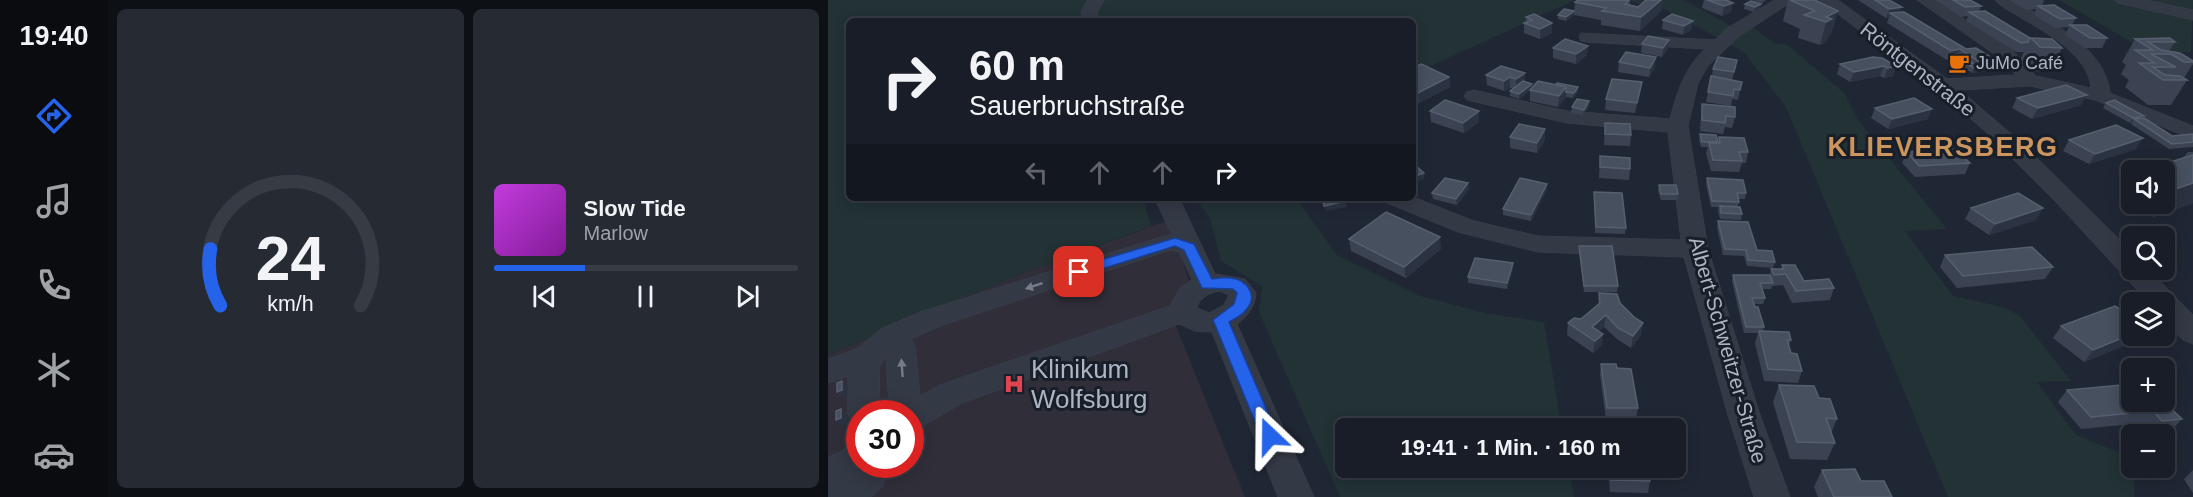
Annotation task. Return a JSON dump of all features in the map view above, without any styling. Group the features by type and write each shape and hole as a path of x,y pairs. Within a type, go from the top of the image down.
{"street":[{"path":"1091,18 1089,13 1096,0"},
{"name":"Albert-Schweitzer-Straße","path":"1772,497 1744,416 1695,249 1678,126 1689,83 1701,63 1732,33 1786,0"},
{"name":"Röntgenstraße","path":"1828,0 1943,85 2066,198 2121,256"},
{"path":"1925,0 2006,54 2030,80"},
{"path":"2003,0 2055,33 2088,59 2100,76 2103,86 2101,96"},
{"path":"2123,0 2193,15"},
{"path":"1587,37 1718,45"},
{"path":"1943,85 2030,80 2101,96 2193,133"},
{"path":"1474,96 1503,101 1550,114 1597,121 1678,126"},
{"path":"1168,201 1207,284"},
{"path":"1402,201 1467,227 1538,244 1695,249"},
{"path":"864,400 864,366 872,352 900,332 930,319 1168,242 1181,242 1190,247"},
{"name":"Röntgenstraße","path":"2143,280 2193,333"},
{"path":"1230,282 1238,286 1244,291 1244,299 1240,307 1221,320 1197,322 1188,319 1183,312 1183,304 1188,296 1207,284 1230,282"},
{"path":"924,408 951,394 1183,312"},
{"path":"1221,320 1296,497"},
{"path":"828,371 891,342 900,346 905,400"},
{"path":"828,476 846,465"},
{"path":"838,497 867,478"}],"shaded area":[{"path":"828,0 1575,0 1416,73 1416,18 846,18 846,201 1144,201 1151,226 1020,274 828,355"},
{"path":"1626,0 1684,0 1737,29 1752,27 1776,44 1785,43 1844,93 1858,120 1947,229 1905,231 1953,296 2003,307 2020,316 2071,381 2037,382 2076,435 2121,453 2121,478 2135,478 2134,497 1948,497 1786,107 1744,52 1666,10"},
{"path":"2059,0 2193,0 2191,52 2161,53 2138,46"},
{"path":"1197,201 1298,201 1337,255 1420,296 1485,313 1544,322 1560,418 1335,418 1335,478 1571,478 1574,497 1340,497 1259,312 1262,286 1221,261 1210,218"},
{"name":"Klinikum Wolfsburg","path":"1169,220 1190,284 1169,309 1245,497 828,497 828,355 1020,274"}],"building":[{"path":"1578,0 1629,0 1625,4 1638,7 1646,0 1661,0 1641,17 1602,11 1606,8 1575,2"},
{"path":"1707,0 1726,0 1733,3 1724,6"},
{"path":"1790,0 1815,0 1838,11 1826,17 1832,19 1826,22 1804,15 1815,11"},
{"path":"1875,0 1889,0 1902,7 1889,9"},
{"path":"1953,0 1970,0 1981,6 1965,7"},
{"path":"1751,1 1761,4 1755,7 1745,4"},
{"path":"2054,5 2076,18 2060,19 2038,6"},
{"path":"1564,9 1574,11 1566,17 1558,15"},
{"path":"1985,11 2030,38 2028,42 2021,43 1969,12"},
{"path":"1904,12 1966,49 1976,48 1997,61 1981,63 1960,49 1951,51 1890,13"},
{"path":"1534,14 1552,23 1540,29 1524,23 1532,20 1526,17"},
{"path":"1672,14 1693,21 1684,26 1663,20"},
{"path":"2070,25 2087,25 2107,38 2090,38"},
{"path":"1648,36 1669,40 1663,48 1642,44"},
{"path":"2031,38 2052,39 2062,48 2040,47"},
{"path":"2170,38 2175,42 2148,42 2161,50 2180,53 2193,62 2184,62 2171,54 2151,54 2176,67 2153,67 2165,75 2180,76 2187,80 2163,80 2139,63 2154,63 2135,50 2153,50 2135,39"},
{"path":"1565,39 1588,46 1576,54 1553,48"},
{"path":"1626,52 1656,57 1650,68 1619,62"},
{"path":"1958,54 1979,67 1974,68 1953,55"},
{"path":"1718,57 1737,60 1734,72 1713,69"},
{"path":"1873,57 1882,58 1896,66 1854,72 1840,64"},
{"path":"1421,64 1449,77 1418,93 1416,92 1416,66"},
{"path":"1501,66 1525,73 1516,79 1510,77 1504,81 1486,75"},
{"path":"1711,76 1742,82 1740,90 1734,89 1733,96 1708,92"},
{"path":"1612,79 1642,82 1637,103 1606,99"},
{"path":"1523,81 1532,84 1519,94 1510,91"},
{"path":"1538,81 1566,87 1559,96 1530,90"},
{"path":"1557,83 1578,87 1574,93 1566,92 1566,87 1556,85"},
{"path":"2066,85 2087,95 2038,108 2017,98"},
{"path":"1914,98 1932,109 1892,119 1875,108"},
{"path":"1577,99 1589,101 1584,110 1572,107"},
{"path":"1445,100 1479,111 1463,123 1430,111"},
{"path":"2114,100 2144,116 2133,118 2106,103"},
{"path":"1702,104 1735,107 1735,117 1726,116 1725,123 1702,120"},
{"path":"2144,118 2172,136 2193,134 2193,142 2172,144 2134,119"},
{"path":"1605,123 1630,124 1631,135 1605,134"},
{"path":"1519,124 1545,129 1537,143 1510,137"},
{"path":"2116,125 2143,138 2095,154 2069,140"},
{"path":"1700,134 1716,135 1718,142 1702,142"},
{"path":"1719,137 1744,138 1748,152 1739,152 1742,161 1713,160 1709,143 1720,143"},
{"path":"1956,149 1970,163 1919,166 1907,152"},
{"path":"2193,155 2193,183 2175,189 2175,161"},
{"path":"1600,156 1630,158 1630,169 1600,167"},
{"path":"1416,166 1424,173 1416,176"},
{"path":"1445,178 1468,183 1456,199 1432,193"},
{"path":"1520,178 1547,184 1531,215 1503,209"},
{"path":"1707,178 1743,180 1746,193 1737,193 1739,202 1712,201"},
{"path":"1659,185 1676,185 1678,194 1661,194"},
{"path":"1594,192 1622,193 1626,228 1596,227"},
{"path":"2018,193 2043,208 1995,224 1971,208"},
{"path":"1323,201 1346,201 1324,206"},
{"path":"1720,206 1740,207 1742,214 1721,213"},
{"path":"1386,212 1440,237 1404,267 1349,239"},
{"path":"1718,221 1748,222 1757,250 1772,251 1775,262 1748,260 1746,250 1725,249"},
{"path":"1579,246 1612,246 1618,286 1584,286"},
{"path":"2032,247 2053,267 1963,276 1945,255"},
{"path":"1475,258 1513,263 1507,283 1468,277"},
{"path":"1782,265 1795,265 1804,281 1829,279 1834,288 1796,291 1786,274 1774,275 1771,269 1784,269"},
{"path":"1733,275 1770,275 1773,283 1760,283 1765,298 1752,298 1755,307 1758,307 1764,327 1746,327"},
{"path":"1599,293 1617,294 1620,303 1643,323 1633,336 1618,328 1606,315 1592,327 1603,334 1595,341 1568,323 1574,318 1581,319 1600,303"},
{"path":"2115,306 2121,310 2121,339 2093,350 2061,326"},
{"path":"1759,331 1789,332 1791,340 1787,340 1791,353 1797,354 1802,371 1768,369"},
{"path":"1601,364 1616,364 1617,368 1631,369 1638,408 1607,408"},
{"path":"842,381 842,390 837,392 837,383"},
{"path":"1779,385 1814,386 1819,398 1830,399 1837,419 1826,418 1835,443 1797,442"},
{"path":"2121,385 2121,412 2143,412 2091,417 2067,390"},
{"path":"841,409 841,418 836,420 836,411"},
{"path":"2154,412 2175,412 2182,419 2162,421"},
{"path":"1855,469 1861,481 1884,481 1892,497 1834,497 1822,470"},
{"path":"1611,478 1650,478 1650,481 1611,480"}],"place":[{"name":"JuMo Café","path":"1959,63"},
{"name":"Klinikum Wolfsburg","path":"1014,384"}],"district":[{"name":"KLIEVERSBERG","path":"1943,147"}],"route":[{"path":"1079,272 1168,242 1181,242 1190,247 1207,284 1230,282 1244,291 1244,299 1240,307 1232,315 1221,320 1270,436"}]}
